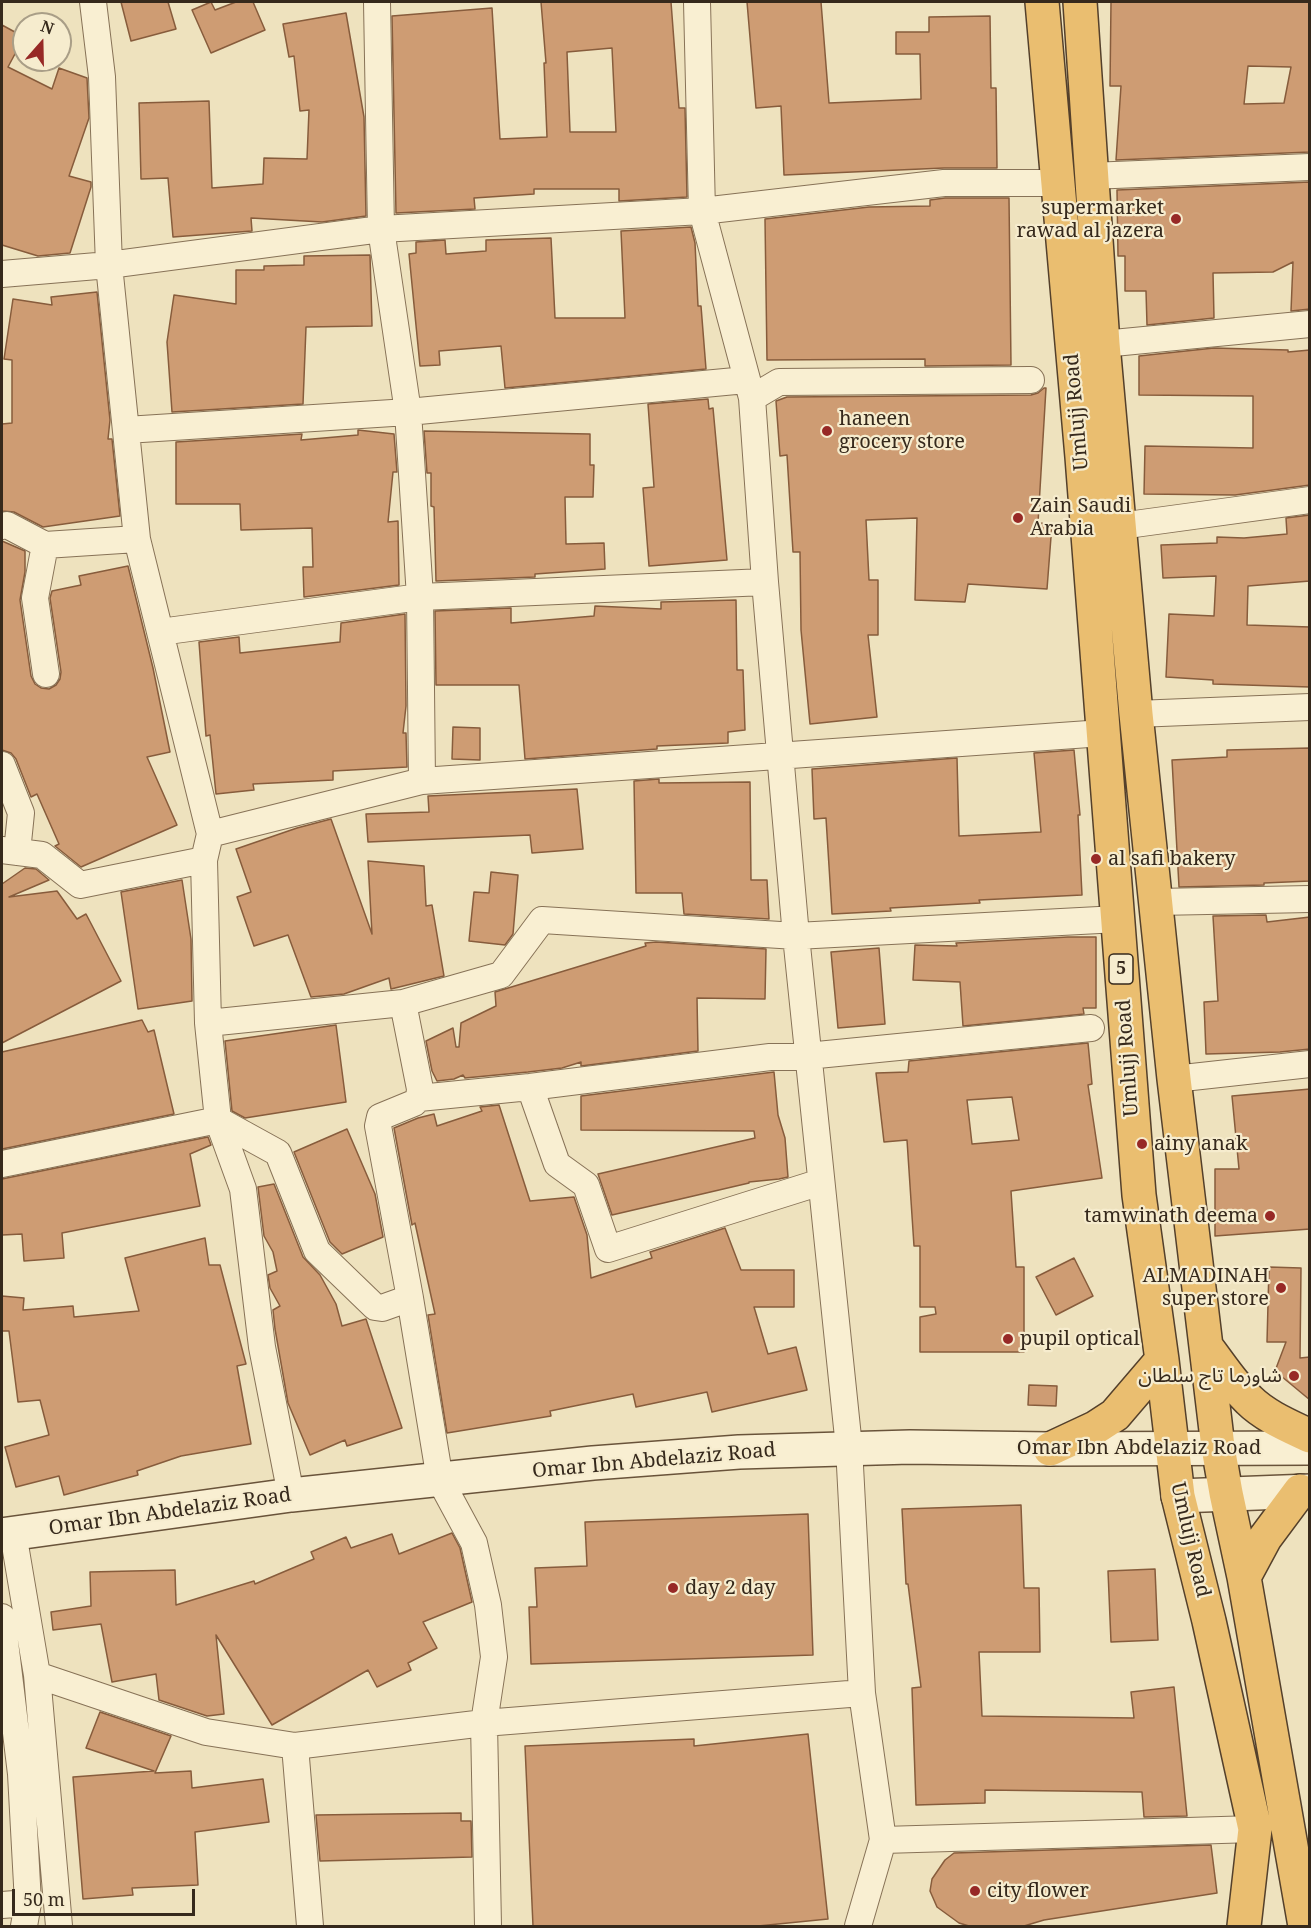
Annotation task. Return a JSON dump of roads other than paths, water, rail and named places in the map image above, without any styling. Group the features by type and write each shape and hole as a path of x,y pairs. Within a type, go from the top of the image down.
{"highway":[{"name":"Umlujj Road","path":"1042,2 1082,457 1139,1195 1178,1496 1209,1620 1255,1829 1245,1926"},
{"name":"Umlujj Road","path":"1080,2 1103,344 1136,714 1174,1079 1208,1348 1218,1447 1244,1577 1305,1926"},
{"path":"1208,1348 1238,1389 1251,1402 1275,1419 1310,1436"},
{"path":"1050,1449 1095,1428 1115,1415 1162,1360"},
{"path":"1244,1577 1265,1538 1305,1491"}],"main road":[{"name":"Omar Ibn Abdelaziz Road","path":"7,1534 291,1495 739,1452 849,1448 1310,1448"},
{"path":"1178,1496 1305,1491"}],"street":[{"path":"93,2 102,77 109,265 137,539 210,834 204,860 208,1023 218,1120 243,1189 262,1347 291,1495"},
{"path":"377,2 381,229 408,412 420,597 422,781"},
{"path":"697,2 702,211 749,389 796,936 849,1448 862,1693 883,1840 858,1926"},
{"path":"1090,176 1310,167"},
{"path":"2,274 109,265 381,229 702,211 945,183 1057,183"},
{"path":"1103,344 1310,324"},
{"path":"126,430 749,389 779,382 1031,380"},
{"path":"1120,526 1310,500"},
{"path":"2,526 7,525 45,545 137,539"},
{"path":"45,545 34,598 46,674"},
{"path":"160,632 420,597 765,582"},
{"path":"1136,714 1310,707"},
{"path":"210,834 422,781 1103,733"},
{"path":"2,765 21,813 9,851 42,855 80,885 204,860"},
{"path":"1156,902 1310,899"},
{"path":"208,1023 403,1003 501,975 542,920 796,936 1118,919"},
{"path":"403,1003 420,1089 419,1098 414,1103 380,1117 378,1126 410,1298 440,1480 474,1543 488,1605 494,1657 484,1723 488,1926"},
{"path":"419,1098 530,1087 770,1057 797,1058 808,1055 1091,1028"},
{"path":"1174,1079 1310,1064"},
{"path":"530,1087 557,1164 586,1185 608,1249 821,1182"},
{"path":"2,1164 218,1120 278,1154 317,1251 375,1307 381,1308 410,1298"},
{"path":"7,1534 37,1676 59,1926"},
{"path":"2,1617 11,1775 26,1914 2,1905"},
{"path":"37,1676 206,1732 295,1746 484,1723 862,1693"},
{"path":"295,1746 310,1926"},
{"path":"883,1840 1255,1829"}],"place":[{"name":"supermarket rawad al jazera","path":"1176,219"},
{"name":"haneen grocery store","path":"827,431"},
{"name":"Zain Saudi Arabia","path":"1018,518"},
{"name":"al safi bakery","path":"1096,859"},
{"name":"ainy anak","path":"1142,1144"},
{"name":"tamwinath deema","path":"1270,1216"},
{"name":"ALMADINAH super store","path":"1281,1288"},
{"name":"pupil optical","path":"1008,1339"},
{"name":"شاورما تاج سلطان","path":"1294,1376"},
{"name":"day 2 day","path":"673,1588"},
{"name":"city flower","path":"975,1891"}]}
